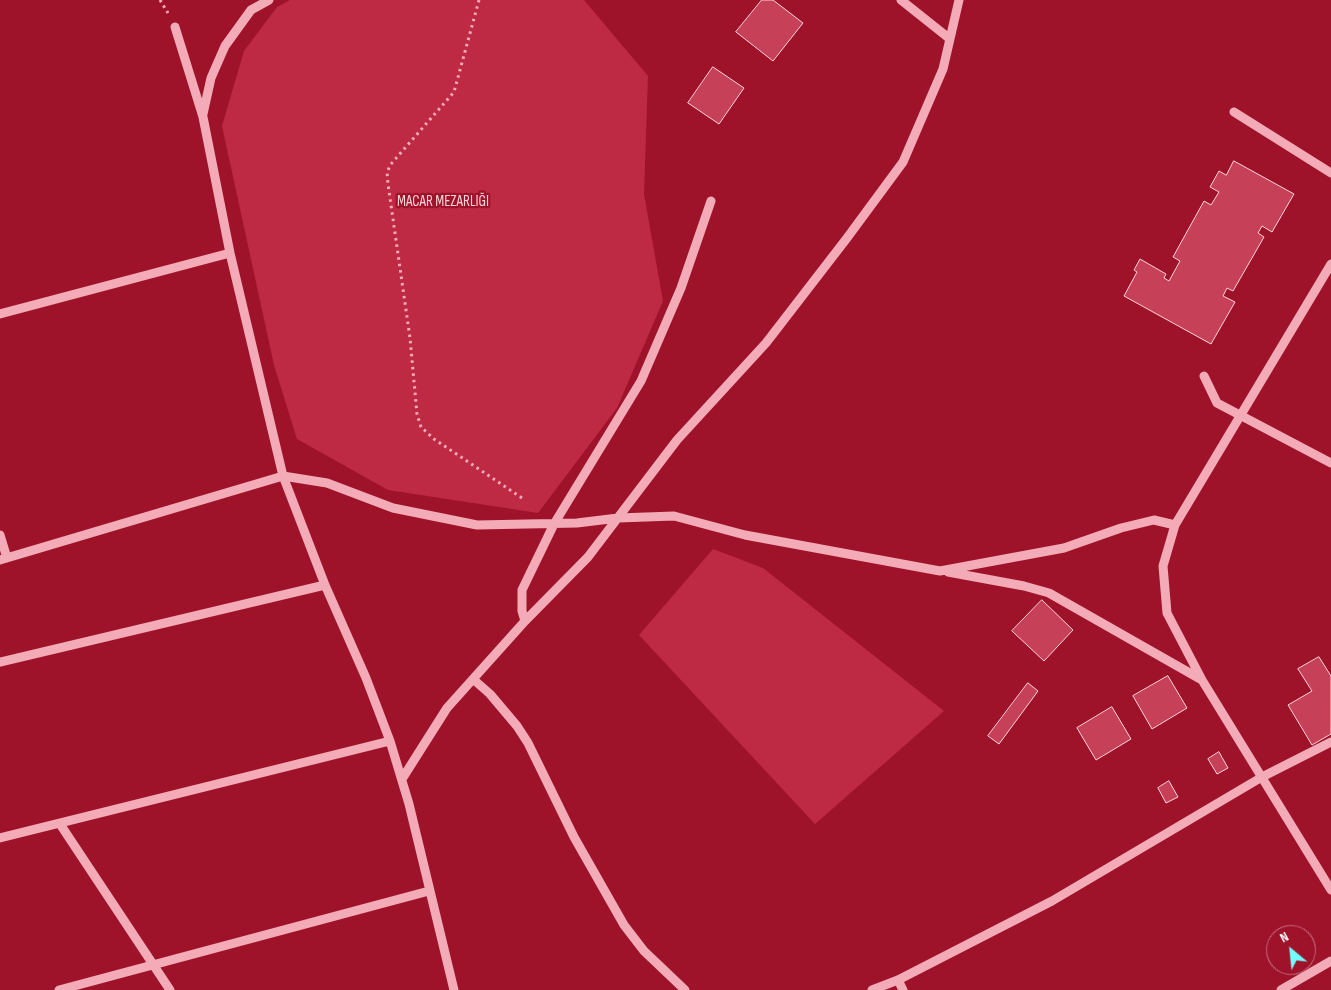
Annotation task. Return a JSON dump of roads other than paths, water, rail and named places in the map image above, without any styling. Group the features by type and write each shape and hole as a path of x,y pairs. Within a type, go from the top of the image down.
{"street":[{"path":"203,117 211,78 225,46 251,10 269,0"},
{"path":"900,0 950,39"},
{"path":"402,779 447,708 525,621 588,557 677,440 766,343 903,162 942,69 959,0"},
{"path":"176,27 203,117 230,253 283,476 390,741 410,804 429,891 454,990"},
{"path":"1234,112 1331,173"},
{"path":"525,621 522,611 522,590 554,524 641,381 681,288 711,201"},
{"path":"0,314 230,253"},
{"path":"1331,264 1175,525 1163,566 1167,612 1202,680 1331,890"},
{"path":"1204,376 1217,403 1331,463"},
{"path":"0,535 3,559 283,476 327,483 393,508 477,525 577,523 618,518 674,516 745,535 1024,586 1049,593 1202,680"},
{"path":"940,571 1064,548 1121,528 1154,520 1175,525"},
{"path":"0,662 325,584"},
{"path":"473,679 490,694 517,726 528,743 574,837 624,925 644,951 685,990"},
{"path":"0,838 390,741"},
{"path":"872,990 898,980 1052,901 1262,776 1331,742"},
{"path":"60,824 170,990"},
{"path":"59,990 429,891"},
{"path":"1281,990 1331,961"},
{"path":"898,980 903,990"}],"park label":[{"name":"MACAR MEZARLIĞI","path":"443,202"}]}
